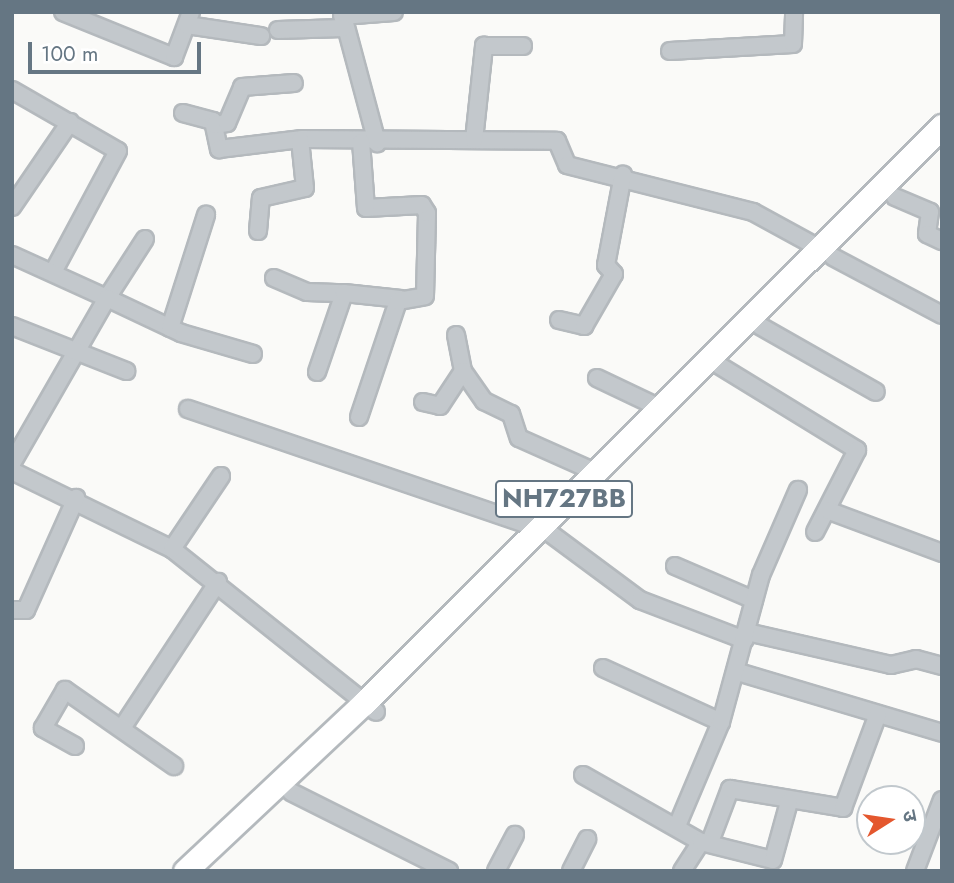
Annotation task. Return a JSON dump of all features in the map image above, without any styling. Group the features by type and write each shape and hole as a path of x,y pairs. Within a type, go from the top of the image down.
{"highway":[{"name":"NH727BB","path":"208,871 291,792 543,530 760,326 942,126"},
{"name":"NH727BB","path":"543,530 593,471 658,407 826,253 895,197 942,149"},
{"name":"NH727BB","path":"186,871 370,707"}],"street":[{"path":"64,12 174,57 189,19 261,36"},
{"path":"278,30 394,12"},
{"path":"670,51 793,44 794,12"},
{"path":"274,278 307,292 401,299 425,296 426,208 366,208 369,142 374,114 342,19"},
{"path":"474,140 484,46 523,46"},
{"path":"183,113 215,125 227,123 242,87 294,83"},
{"path":"12,90 70,122 118,154 53,272"},
{"path":"12,207 70,122"},
{"path":"215,125 219,149 300,140 557,141 567,164 623,175 753,212 942,315"},
{"path":"258,231 261,198 305,188 300,140"},
{"path":"559,320 584,326 614,274 606,265 623,175"},
{"path":"895,197 930,212 927,234 942,240"},
{"path":"170,328 206,215"},
{"path":"12,463 76,348 145,239"},
{"path":"12,255 170,328 253,354"},
{"path":"317,372 344,293"},
{"path":"359,417 401,299"},
{"path":"12,326 76,348 126,371"},
{"path":"760,326 876,392"},
{"path":"456,335 463,371 484,401 511,414 519,438 593,471"},
{"path":"720,366 857,450 816,532"},
{"path":"423,401 440,407 463,371"},
{"path":"597,378 658,407"},
{"path":"188,409 543,530 640,600 746,636 891,665 916,659 942,666"},
{"path":"12,471 76,498 172,549 218,582 370,707"},
{"path":"172,549 221,476"},
{"path":"677,826 721,722 738,672 754,600 798,490"},
{"path":"12,610 26,610 76,498"},
{"path":"827,510 942,554"},
{"path":"675,566 754,600"},
{"path":"122,728 218,582"},
{"path":"603,668 721,722"},
{"path":"738,672 942,733"},
{"path":"75,746 43,728 65,690 174,766"},
{"path":"682,871 705,842 730,789 789,802 843,808 878,714"},
{"path":"583,775 705,842 773,860 789,802"},
{"path":"291,792 449,871"},
{"path":"915,871 940,809"},
{"path":"496,871 515,835"},
{"path":"571,871 587,839"}]}
